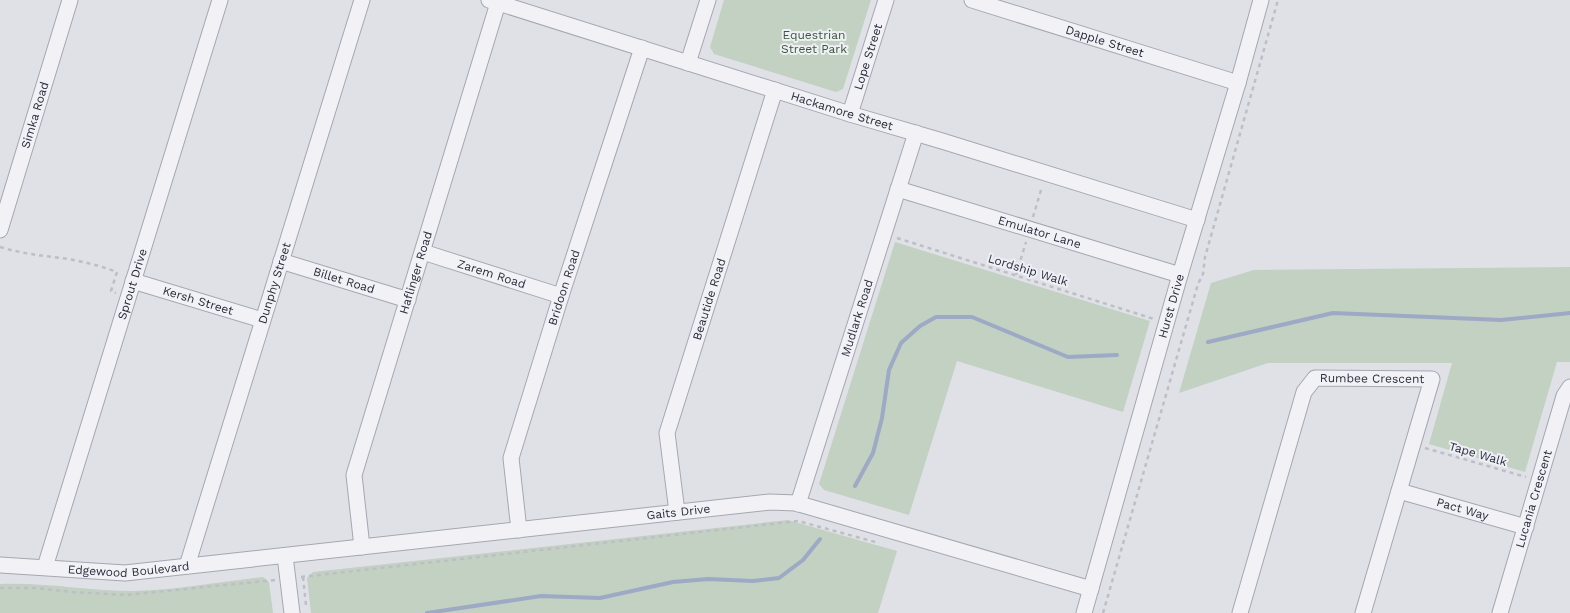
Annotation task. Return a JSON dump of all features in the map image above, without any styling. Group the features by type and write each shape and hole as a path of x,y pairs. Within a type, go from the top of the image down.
{"street":[{"name":"Simka Road","path":"0,230 70,0"},
{"name":"Sprout Drive","path":"45,567 220,0"},
{"name":"Dunphy Street","path":"187,566 362,0"},
{"path":"688,62 708,0"},
{"name":"Lope Street","path":"850,114 886,0"},
{"name":"Dapple Street","path":"972,0 1238,83"},
{"name":"Hurst Drive","path":"1084,613 1261,0"},
{"name":"Hackamore Street","path":"493,1 850,114 1197,220"},
{"name":"Haflinger Road","path":"362,547 354,475 423,252 493,1"},
{"name":"Bridoon Road","path":"519,530 511,458 561,296 642,48"},
{"name":"Beautide Road","path":"677,512 667,433 775,90"},
{"name":"Mudlark Road","path":"798,504 916,133"},
{"name":"Emulator Lane","path":"898,189 1180,276"},
{"name":"Zarem Road","path":"423,252 561,296"},
{"name":"Billet Road","path":"281,261 408,300"},
{"name":"Kersh Street","path":"133,281 262,320"},
{"name":"Rumbee Crescent","path":"1240,613 1304,392 1315,378 1432,379 1363,613"},
{"name":"Lucania Crescent","path":"1500,613 1564,396 1570,387"},
{"name":"Pact Way","path":"1400,491 1526,527"},
{"name":"Gaits Drive","path":"256,559 770,502 798,504 1090,589"},
{"path":"286,556 292,613"},
{"name":"Edgewood Boulevard","path":"0,565 125,573 256,559"}],"path":[{"path":"1103,613 1202,274 1205,257 1278,0"},
{"name":"Lordship Walk","path":"884,234 1167,323"},
{"path":"0,247 25,254 86,263 117,272 111,291 128,296"},
{"name":"Tape Walk","path":"1413,445 1539,480"},
{"path":"0,588 35,588 126,595 798,521 883,544"},
{"path":"303,577 307,613"}],"green space":[{"name":"Equestrian Street Park","path":"724,0 871,0 843,89 836,92 714,54 710,47"},
{"path":"895,242 1150,321 1123,412 957,361 909,515 824,490 819,484"},
{"path":"1570,267 1570,362 1557,362 1525,472 1429,444 1452,363 1268,363 1179,393 1211,283 1254,270"},
{"path":"788,520 897,551 878,613 311,613 307,578 313,572"},
{"path":"263,577 269,582 273,613 0,613 0,584 34,584 134,591"}],"waterway":[{"path":"1208,342 1333,313 1501,320 1570,313"},
{"path":"855,486 873,453 882,418 889,370 901,343 920,326 936,317 972,317 1068,357 1117,355"},
{"path":"427,613 541,596 600,598 673,582 708,579 753,581 779,578 803,560 820,539"}]}
